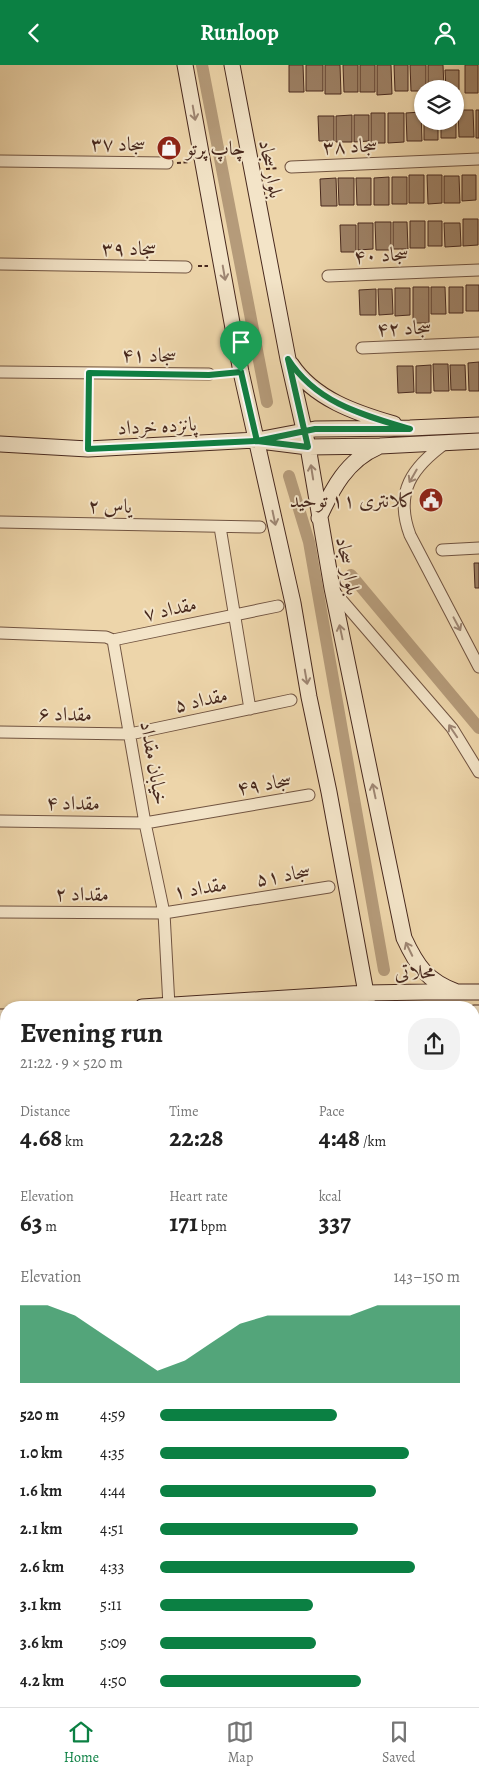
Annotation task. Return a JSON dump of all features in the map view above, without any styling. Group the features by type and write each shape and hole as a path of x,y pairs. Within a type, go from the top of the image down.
{"main road":[{"path":"185,65 241,372 293,603 367,1001"},
{"name":"بلوار سجاد","path":"232,65 288,359 308,447 332,588 404,938 420,968 433,981 457,992"},
{"path":"288,359 304,380 332,400 362,415 410,429"},
{"name":"پانزده خرداد","path":"257,441 304,430 410,429 479,425"},
{"name":"پانزده خرداد","path":"0,444 88,449 257,441 308,447 380,446 479,441"},
{"path":"319,519 340,477 361,456 380,446"},
{"name":"محلاتی","path":"367,1001 457,992 479,992"}],"street":[{"name":"سجاد ۳۸","path":"291,167 479,159"},
{"name":"سجاد ۳۷","path":"0,161 167,163"},
{"name":"سجاد ۳۹","path":"0,264 186,267"},
{"name":"سجاد ۴۰","path":"328,277 479,270"},
{"name":"سجاد ۴۲","path":"362,348 479,343"},
{"name":"سجاد ۴۱","path":"0,372 209,375"},
{"path":"447,442 425,459 409,482 403,506 404,519 410,535 479,667"},
{"name":"یاس ۲","path":"0,522 260,527"},
{"path":"220,527 250,709"},
{"path":"442,550 479,548"},
{"path":"332,588 452,728 479,773"},
{"name":"مقداد ۷","path":"113,640 278,606"},
{"path":"0,633 106,637 113,640"},
{"name":"خیابان مقداد","path":"113,640 145,823 164,913 169,1001"},
{"name":"مقداد ۵","path":"130,734 291,700"},
{"name":"مقداد ۶","path":"0,732 130,734"},
{"name":"سجاد ۴۹","path":"145,823 309,795"},
{"name":"مقداد ۴","path":"0,821 145,823"},
{"name":"سجاد ۵۱","path":"243,900 329,887"},
{"name":"مقداد ۱","path":"164,913 243,900"},
{"name":"مقداد ۲","path":"0,912 164,913"}],"path":[{"path":"167,163 203,162"},
{"path":"251,170 291,167"},
{"path":"186,267 223,265"},
{"path":"88,449 89,373"}],"building":[{"path":"289,65 303,65 304,92 289,92"},
{"path":"306,65 323,65 323,91 306,91"},
{"path":"325,65 340,65 341,94 325,94"},
{"path":"343,65 358,65 358,92 344,92"},
{"path":"360,65 375,65 375,92 360,92"},
{"path":"377,65 391,65 392,94 377,95"},
{"path":"394,65 408,65 408,91 395,91"},
{"path":"410,65 426,65 426,80 414,80 414,91 411,91"},
{"path":"428,65 443,65 444,80 428,80"},
{"path":"465,65 478,65 478,93 465,93"},
{"path":"445,70 459,70 459,80 446,80"},
{"path":"464,110 473,110 474,137 459,137 459,130 464,130"},
{"path":"476,110 479,110 479,138 476,138"},
{"path":"414,112 414,130 422,130 422,141 407,141 406,113"},
{"path":"371,113 385,113 385,143 371,143"},
{"path":"388,113 404,113 404,142 388,143"},
{"path":"352,115 352,142 336,142 336,116"},
{"path":"354,115 369,115 369,141 354,142"},
{"path":"318,116 334,116 334,141 319,141"},
{"path":"424,130 438,130 438,140 424,140"},
{"path":"441,130 456,130 456,138 441,138"},
{"path":"409,175 424,175 424,203 409,203"},
{"path":"427,175 442,175 442,203 428,204"},
{"path":"462,175 476,175 476,200 462,201"},
{"path":"444,176 459,176 460,203 444,203"},
{"path":"389,177 389,205 374,205 374,178"},
{"path":"392,177 407,177 407,204 392,204"},
{"path":"336,178 337,206 321,206 320,179"},
{"path":"338,178 354,178 354,205 339,205"},
{"path":"356,178 371,178 371,205 357,205"},
{"path":"463,219 478,219 478,245 463,246"},
{"path":"410,221 425,221 425,248 410,248"},
{"path":"428,221 442,221 442,246 428,246"},
{"path":"375,222 391,222 391,250 376,250"},
{"path":"393,222 407,222 408,249 393,249"},
{"path":"358,223 373,223 373,249 358,250"},
{"path":"444,223 460,223 461,246 445,247"},
{"path":"340,225 356,225 356,252 341,252"},
{"path":"466,285 479,285 479,311 466,311"},
{"path":"413,287 429,287 429,323 413,323"},
{"path":"431,287 445,287 446,314 431,314"},
{"path":"449,287 463,287 463,313 449,313"},
{"path":"395,288 410,288 410,315 395,316"},
{"path":"376,289 376,315 360,315 359,290"},
{"path":"378,289 392,289 393,314 379,315"},
{"path":"479,362 479,391 469,391 468,363"},
{"path":"433,364 448,364 449,391 434,391"},
{"path":"431,365 431,393 416,393 416,366"},
{"path":"450,365 465,365 466,390 451,390"},
{"path":"397,366 413,366 414,392 398,393"},
{"path":"474,563 479,563 479,588 475,588"}],"waterway":[{"path":"202,65 267,402"},
{"path":"289,476 309,542 384,970"},
{"path":"351,575 479,728"}],"place":[{"name":"چاپ پرتو","path":"169,148"},
{"name":"کلانتری ۱۱ توحید","path":"431,500"}],"route":[{"path":"241,372 209,375 89,373 88,449 257,441 308,447 304,430 288,359 296,372 304,380 332,400 362,415 410,429 315,429 304,430 257,441 241,372"}]}
